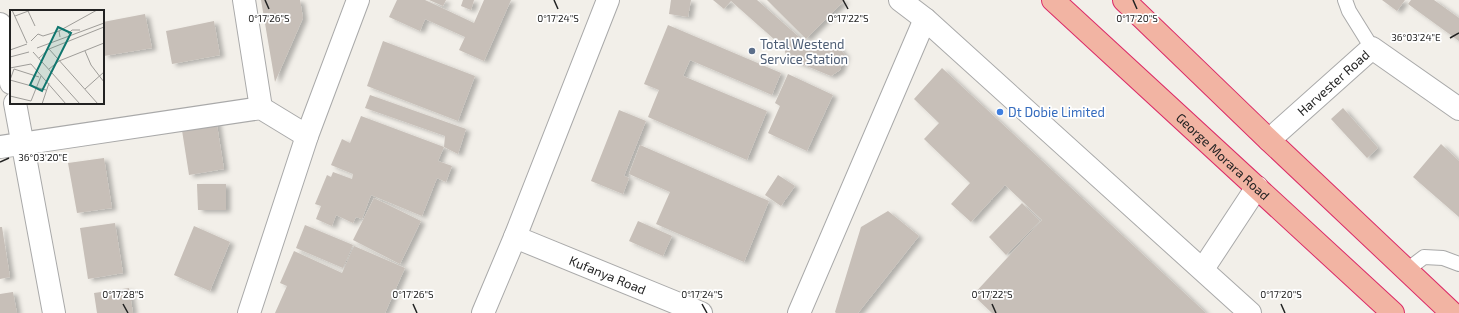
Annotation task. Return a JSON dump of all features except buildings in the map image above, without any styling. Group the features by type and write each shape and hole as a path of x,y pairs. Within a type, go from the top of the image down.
{"highway":[{"name":"George Morara Road","path":"1053,0 1393,313"},
{"path":"1124,0 1452,313"}],"street":[{"path":"244,0 261,108"},
{"path":"249,313 307,136 358,0"},
{"path":"483,313 515,237 608,0"},
{"path":"900,0 924,19 1250,313"},
{"path":"799,313 924,19"},
{"path":"0,24 10,78"},
{"name":"Harvester Road","path":"1269,140 1372,48 1459,109"},
{"path":"15,104 54,313"},
{"path":"0,147 261,108 307,136"},
{"path":"1203,269 1257,187"},
{"name":"Kufanya Road","path":"515,237 701,313"}],"lane":[{"path":"1345,0 1349,11 1372,48"},
{"path":"1407,270 1424,257 1443,258 1459,264"}],"place":[{"name":"Total Westend Service Station","path":"752,51"},
{"name":"Dt Dobie Limited","path":"1000,112"}]}
